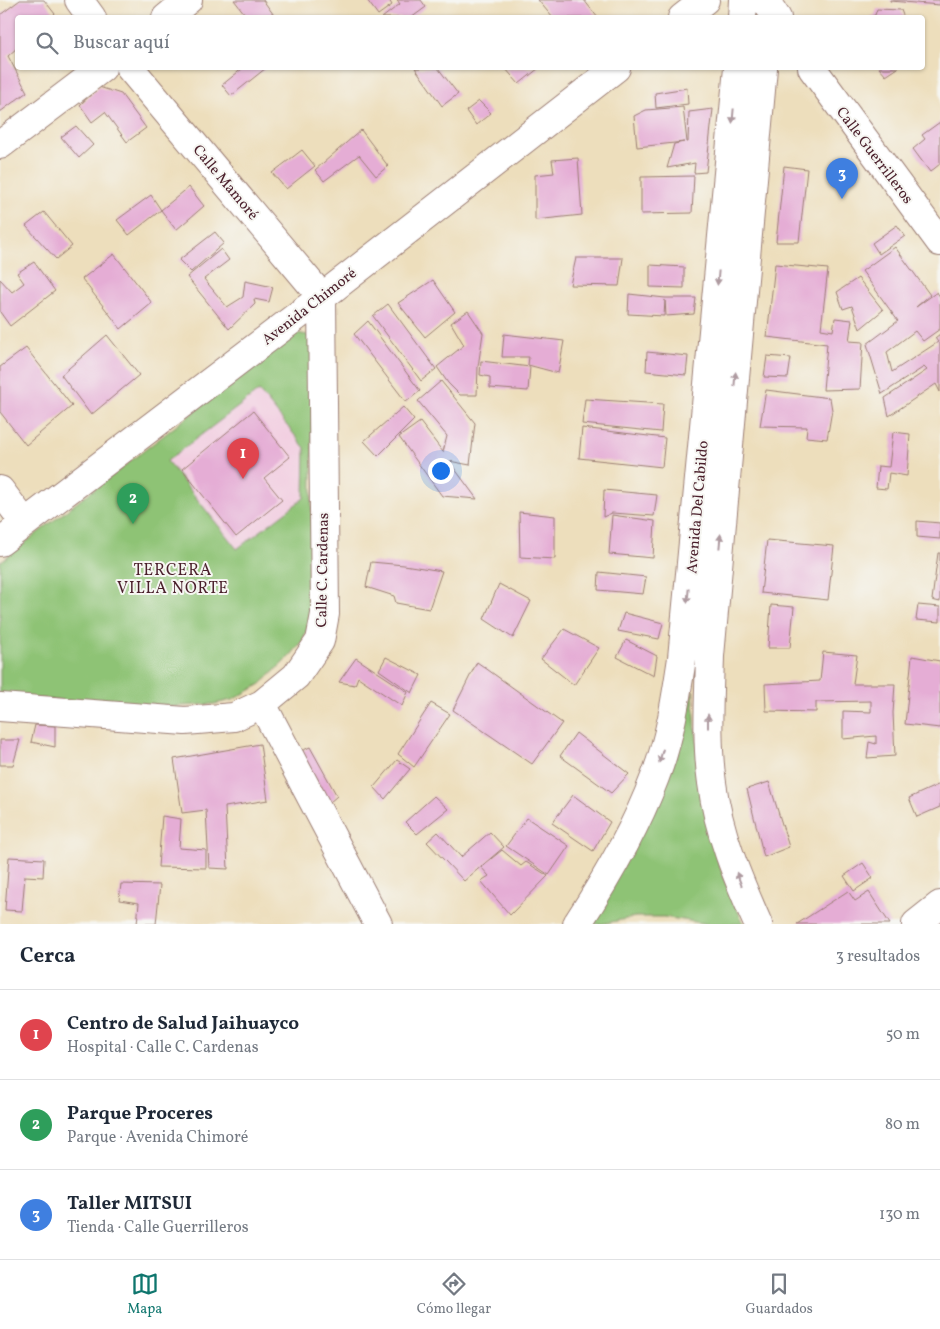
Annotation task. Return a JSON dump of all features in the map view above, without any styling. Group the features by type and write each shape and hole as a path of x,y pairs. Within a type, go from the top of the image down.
{"street":[{"path":"79,0 90,15"},
{"path":"170,15 188,0"},
{"path":"686,15 705,0"},
{"path":"748,15 765,7"},
{"path":"0,145 99,70"},
{"name":"Calle Mamoré","path":"132,70 322,297"},
{"name":"Avenida Chimoré","path":"0,542 322,297 613,70"},
{"name":"Avenida Del Cabildo","path":"577,924 632,830 656,776 674,713 682,658 738,70"},
{"name":"Avenida Del Cabildo","path":"758,924 725,842 712,783 708,723 710,656 763,70"},
{"name":"Calle Guerrilleros","path":"814,70 938,235"},
{"name":"Calle C. Cardenas","path":"0,707 185,721 234,717 262,704 296,676 320,641 324,614 322,297"},
{"path":"0,490 25,523"},
{"path":"262,704 378,924"},
{"path":"916,924 940,905"}],"shaded area":[{"path":"259,391 305,448 304,498 237,549 167,461"}],"green space":[{"path":"296,333 308,335 313,345 311,608 309,625 302,642 261,684 232,700 214,704 164,707 0,696 0,562","holes":["259,391 305,448 304,498 237,549 167,461"]},
{"path":"693,690 696,733 719,864 744,924 708,924 664,917 635,917 602,924 588,924 676,757"}],"building":[{"path":"20,0 44,0 55,14 15,15 15,50 8,56 27,92 0,112 0,15"},
{"path":"234,0 263,0 274,15 246,15"},
{"path":"367,0 389,0 392,5 378,15"},
{"path":"397,0 421,0 426,7 415,15 386,15 400,4"},
{"path":"538,0 584,0 596,15 550,15"},
{"path":"940,0 940,5 890,1"},
{"path":"877,9 901,10 903,15 875,15"},
{"path":"241,70 264,70 231,96 222,85"},
{"path":"416,70 440,70 458,94 442,106"},
{"path":"507,70 536,70 519,84"},
{"path":"881,70 895,70 886,76"},
{"path":"99,87 121,94 146,128 127,142 105,112 92,122 80,105"},
{"path":"687,88 688,104 656,108 655,93"},
{"path":"479,101 491,113 476,125 466,111"},
{"path":"683,107 687,142 689,112 713,109 706,172 694,173 695,163 667,168 674,144 684,142 637,147 634,116 646,110"},
{"path":"940,122 940,164 930,172 913,149 925,139 922,135"},
{"path":"76,126 93,145 79,158 61,137"},
{"path":"361,130 388,166 376,176 359,155 324,181 315,170"},
{"path":"302,150 315,166 286,189 272,173"},
{"path":"578,158 582,215 535,220 535,175 554,173 552,160"},
{"path":"784,166 807,169 799,242 776,242"},
{"path":"694,176 692,213 641,214 641,177"},
{"path":"189,187 204,206 176,230 161,210"},
{"path":"151,195 161,210 129,235 117,220"},
{"path":"44,212 72,246 56,259 26,226"},
{"path":"897,225 905,236 879,254 872,243"},
{"path":"215,232 224,243 191,272 179,260"},
{"path":"895,247 930,295 916,307 937,292 940,297 940,329 923,341 915,331 887,352 892,372 938,342 935,338 940,334 940,392 936,384 889,416 885,398 927,370 924,367 882,394 867,344 898,321 862,271"},
{"path":"221,249 229,260 204,279 227,307 243,297 245,281 273,287 269,302 254,299 255,304 229,329 187,277"},
{"path":"114,254 152,303 121,329 82,279"},
{"path":"576,258 623,258 619,286 570,285"},
{"path":"34,262 55,291 10,326 0,312 0,279 12,292 24,283 17,273"},
{"path":"775,264 828,269 821,329 833,331 835,318 852,320 849,341 863,342 860,389 823,390 827,344 767,337"},
{"path":"650,265 684,267 684,288 650,287"},
{"path":"858,278 883,310 860,329 852,306 843,309 837,292"},
{"path":"433,280 455,312 425,337 398,303"},
{"path":"629,294 665,298 696,298 694,314 666,316 665,300 664,316 628,314"},
{"path":"388,304 436,369 421,381 373,316"},
{"path":"468,311 483,333 478,367 477,395 460,395 448,383 437,367 464,345 451,323"},
{"path":"368,321 420,391 406,402 354,334"},
{"path":"504,334 564,341 558,373 528,365 529,357 502,357"},
{"path":"107,335 139,375 91,415 61,375"},
{"path":"26,348 72,406 26,445 0,412 0,367"},
{"path":"647,352 688,356 686,375 646,371"},
{"path":"767,356 791,358 788,378 764,377"},
{"path":"481,361 530,367 528,391 490,388 490,377 480,375"},
{"path":"441,381 475,423 470,465 449,461 477,499 442,496 399,437 420,422 443,452 447,436 418,401"},
{"path":"766,390 830,398 832,410 827,439 806,437 807,427 760,426"},
{"path":"585,399 663,404 661,432 582,424"},
{"path":"403,407 414,420 378,456 364,441"},
{"path":"253,411 290,457 264,478 282,500 236,537 182,469"},
{"path":"582,428 665,438 662,467 579,458"},
{"path":"893,432 910,434 907,476 889,473 887,489 876,488 878,466 889,467"},
{"path":"604,490 657,495 654,516 612,513 603,517"},
{"path":"519,512 555,516 555,559 520,557"},
{"path":"612,515 655,521 653,558 609,554"},
{"path":"917,521 940,523 940,539 917,537"},
{"path":"767,540 834,546 828,600 761,593"},
{"path":"938,553 940,553 940,602 932,600"},
{"path":"371,562 442,571 429,609 396,603 394,596 366,587"},
{"path":"599,572 646,577 643,594 598,590"},
{"path":"499,584 531,601 513,638 484,619"},
{"path":"771,605 794,607 790,648 768,648"},
{"path":"918,605 940,607 940,622 916,620"},
{"path":"624,613 663,623 659,639 618,631"},
{"path":"564,629 599,648 574,685 541,659"},
{"path":"626,640 657,656 654,676 617,657"},
{"path":"823,652 857,655 853,684 895,684 893,713 895,756 867,758 869,742 876,744 876,736 843,739 843,711 871,712 871,701 816,702 816,712 766,711 765,684 820,681"},
{"path":"912,656 940,661 940,728 905,724"},
{"path":"386,657 421,675 412,693 379,670"},
{"path":"356,658 408,692 402,706 358,677 355,685 339,682"},
{"path":"477,662 562,723 532,764 453,710"},
{"path":"431,703 450,714 414,767 398,754"},
{"path":"35,725 55,726 55,747 31,742"},
{"path":"576,733 629,774 611,793 560,756"},
{"path":"0,740 20,740 13,765 0,765"},
{"path":"260,744 268,800 225,807 228,869 209,868 206,810 182,813 174,759"},
{"path":"310,747 337,796 329,803 297,753"},
{"path":"397,760 410,769 385,799 374,787"},
{"path":"769,782 789,847 764,857 747,789"},
{"path":"940,784 940,807 917,817 909,798"},
{"path":"573,795 610,822 593,851 552,823"},
{"path":"434,796 448,809 417,834 405,822"},
{"path":"162,816 181,819 179,848 206,850 206,868 158,867"},
{"path":"527,818 569,846 549,875 506,846"},
{"path":"438,832 461,857 490,832 504,847 464,881 427,842"},
{"path":"502,850 521,866 526,862 548,876 510,915 481,881 489,876 481,867"},
{"path":"9,857 44,859 43,877 25,876 22,911 5,910"},
{"path":"863,863 873,878 854,891 844,876"},
{"path":"121,884 160,885 156,924 137,924 139,903 119,900"},
{"path":"848,891 855,901 869,892 890,924 797,924"}],"place":[{"name":"Taller MITSUI","path":"842,199"},
{"name":"Centro de Salud Jaihuayco","path":"243,479"},
{"name":"Parque Proceres","path":"133,524"}],"district":[{"name":"TERCERA VILLA NORTE","path":"173,578"}]}
